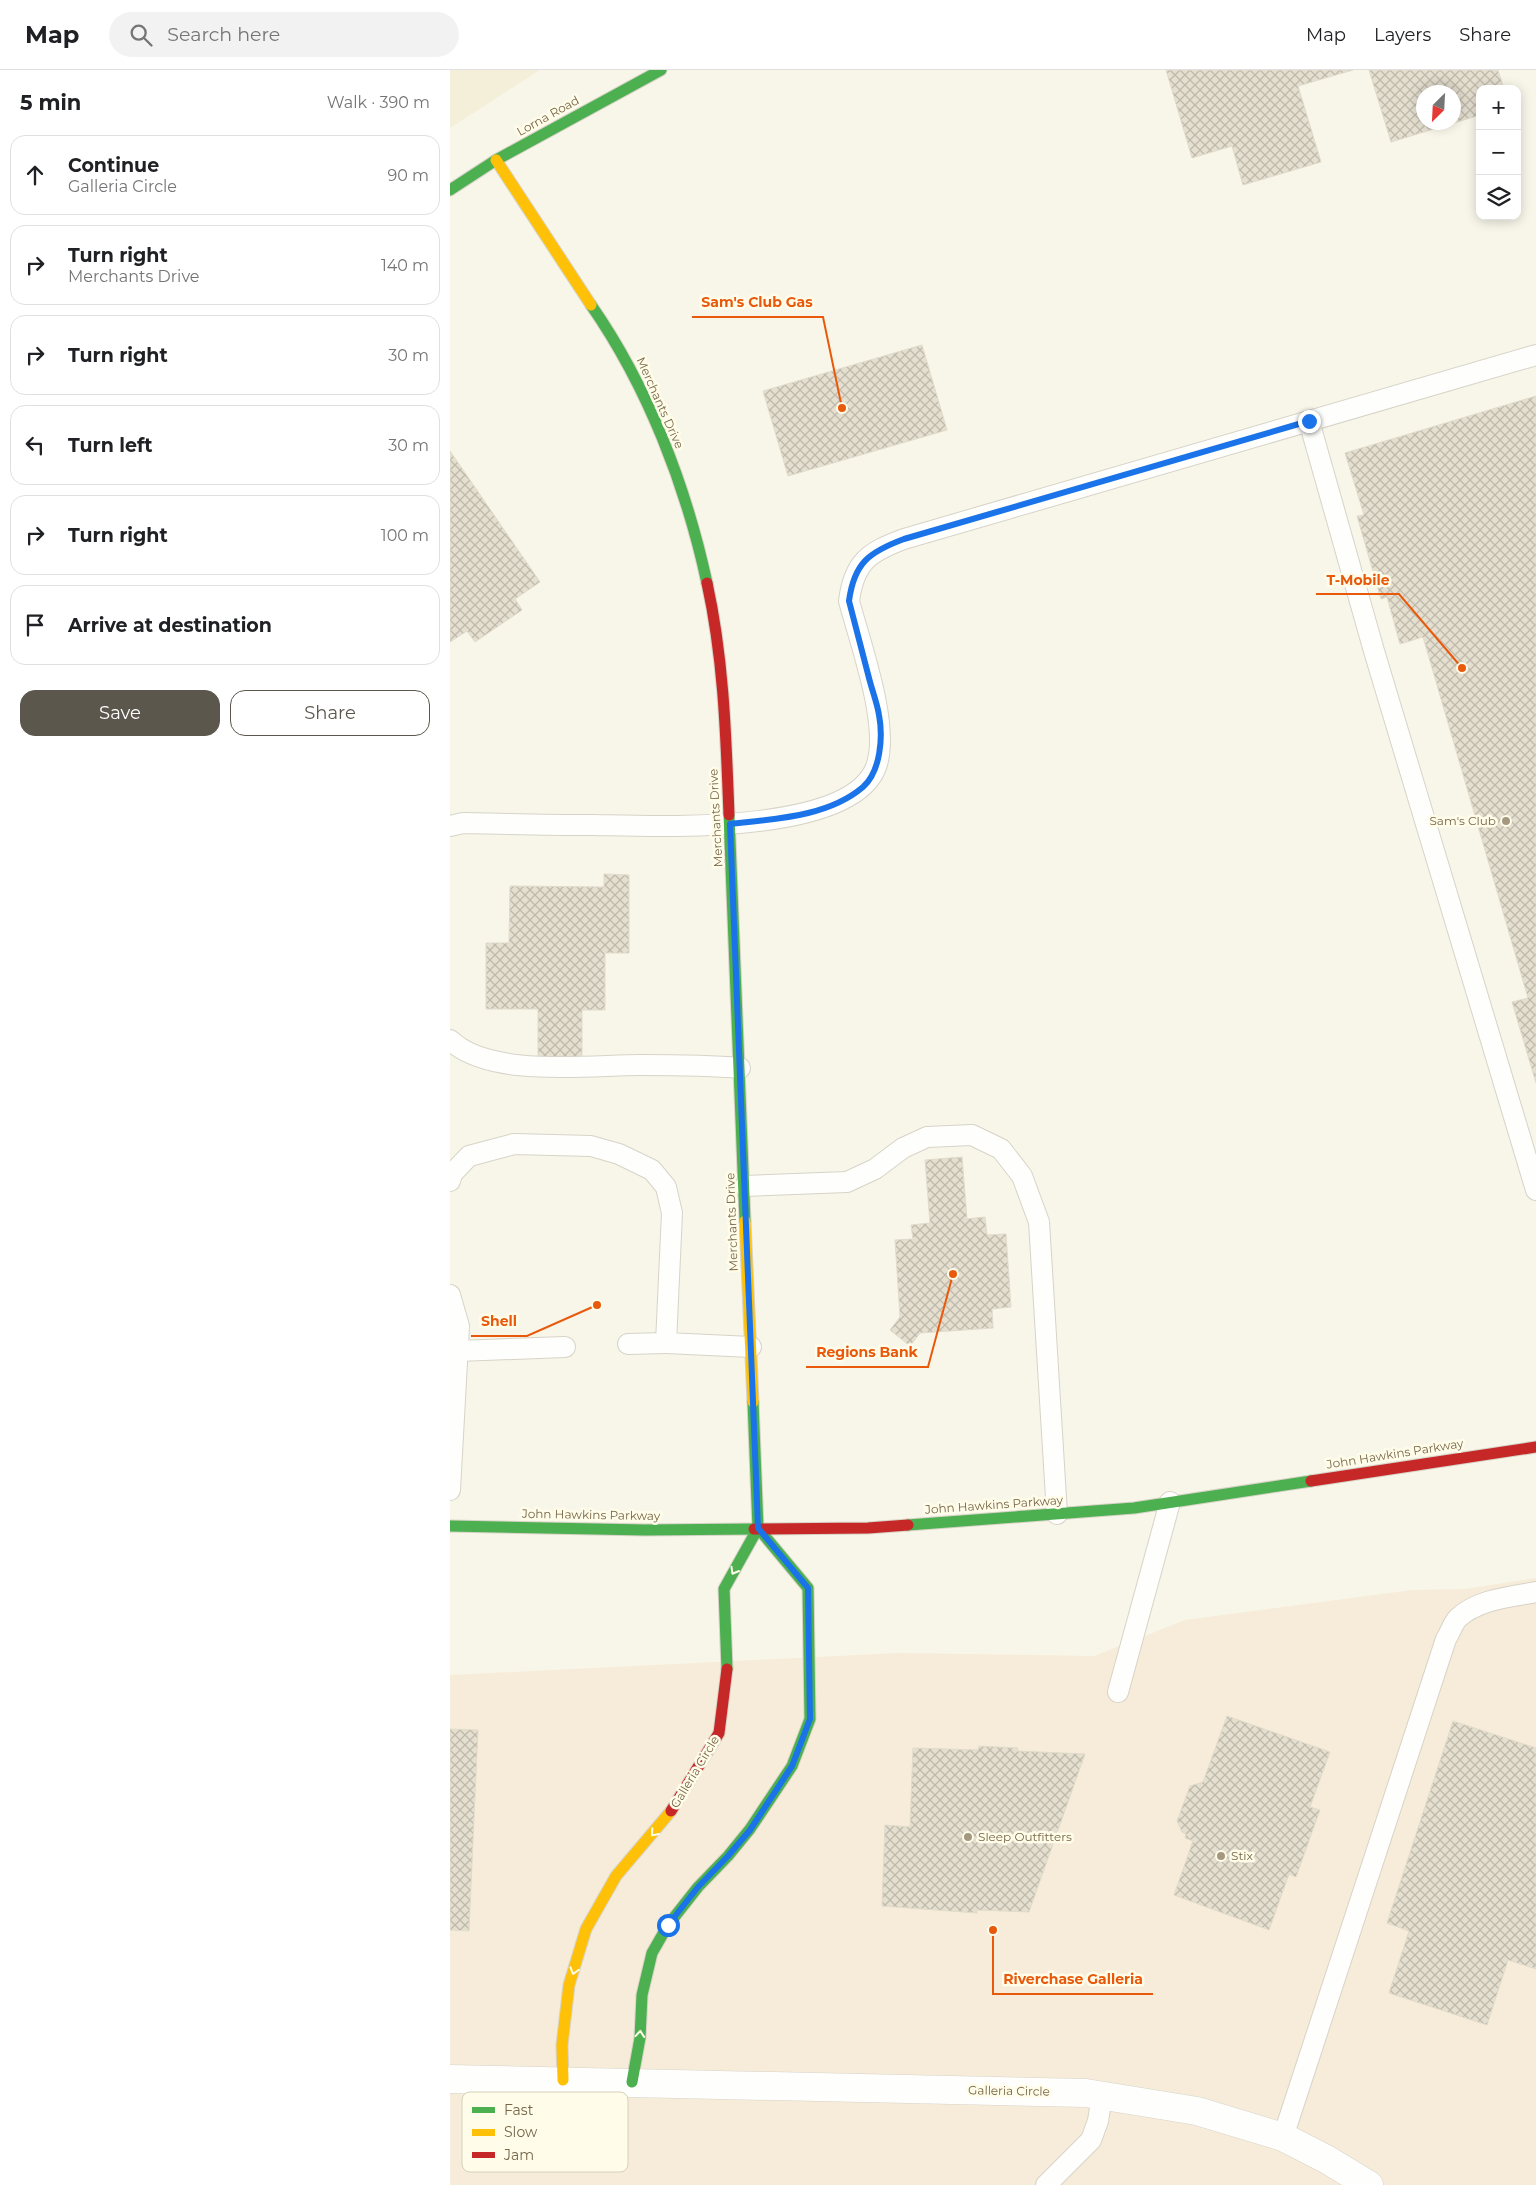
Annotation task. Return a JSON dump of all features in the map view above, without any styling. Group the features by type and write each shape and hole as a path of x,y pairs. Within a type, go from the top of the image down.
{"street":[{"name":"Lorna Road","path":"450,190 496,160 661,70"},
{"name":"Merchants Drive","path":"496,160 622,353 662,438 691,519 709,592 722,675 730,824 758,1528"},
{"name":"John Hawkins Parkway","path":"450,1526 645,1530 868,1528 1134,1508 1536,1447"},
{"name":"Galleria Circle","path":"563,2080 562,2045 569,1986 586,1929 616,1876 667,1818 719,1733 728,1661 724,1589 758,1528"},
{"path":"632,2082 640,2038 642,1994 652,1953 668,1925 698,1887 728,1856 755,1822 792,1766 810,1719 808,1588 758,1528"},
{"name":"Galleria Circle","path":"450,2079 1086,2092 1197,2111 1283,2137 1326,2159 1369,2185"}],"lane":[{"path":"450,826 463,823 685,827 791,817 830,806 846,799 865,785 874,771 880,743 879,716 849,601 851,582 861,564 880,548 913,536 1536,355"},
{"path":"1309,421 1374,651 1536,1190"},
{"path":"450,1040 458,1048 487,1059 523,1067 697,1065 740,1068"},
{"path":"744,1186 847,1182 875,1169 903,1148 927,1138 972,1135 1001,1149 1022,1176 1039,1222 1057,1514"},
{"path":"450,1181 452,1174 469,1156 514,1144 591,1146 619,1154 652,1170 666,1187 672,1213 666,1343"},
{"path":"450,1295 459,1326 450,1490"},
{"path":"628,1344 666,1343 751,1347"},
{"path":"458,1351 566,1347"},
{"path":"1118,1692 1170,1502"},
{"path":"1283,2137 1446,1639 1457,1619 1474,1608 1497,1599 1536,1592"},
{"path":"1046,2185 1091,2140 1098,2121 1102,2095"}],"shaded area":[{"path":"450,70 540,70 450,128"},
{"path":"1536,1578 1536,2185 450,2185 450,1675 899,1653 1094,1656 1185,1620 1412,1590 1465,1589"}],"building":[{"path":"1166,70 1353,70 1298,86 1321,162 1243,185 1232,146 1192,158"},
{"path":"1369,70 1498,70 1503,85 1476,85 1476,116 1461,121 1461,85 1416,85 1416,130 1431,130 1391,142"},
{"path":"922,345 947,430 788,476 763,391"},
{"name":"Sam's Club","path":"1536,396 1536,1083 1512,1002 1528,998 1423,637 1400,644 1387,597 1381,599 1357,516 1364,515 1345,453"},
{"path":"450,451 540,582 515,599 522,610 475,642 467,631 450,642"},
{"path":"604,874 629,875 629,953 605,953 605,1010 582,1010 582,1061 538,1060 538,1009 486,1009 486,943 509,943 510,886 604,887"},
{"path":"962,1157 967,1219 985,1217 987,1235 1006,1234 1011,1307 992,1309 993,1328 920,1333 910,1346 890,1330 900,1317 895,1240 913,1239 911,1225 930,1223 925,1160"},
{"path":"1227,1716 1330,1752 1310,1807 1320,1810 1296,1877 1289,1874 1269,1930 1174,1895 1193,1841 1185,1838 1186,1834 1182,1832 1177,1821 1190,1786 1203,1782"},
{"path":"1453,1721 1536,1748 1536,1969 1508,1960 1487,2025 1389,1993 1409,1931 1387,1923"},
{"path":"450,1729 478,1730 469,1931 450,1930"},
{"path":"979,1746 1018,1748 1017,1751 1085,1754 1029,1912 977,1910 977,1913 882,1906 885,1825 910,1827 913,1748 978,1750"}],"traffic: fast":[{"path":"450,190 496,160 661,70"},
{"path":"591,305 630,369 662,438 688,510 707,583"},
{"path":"729,815 745,1221"},
{"path":"753,1402 758,1528"},
{"path":"908,1525 1134,1508 1311,1481"},
{"path":"450,1526 645,1530 754,1529"},
{"path":"727,1669 724,1589 758,1528"},
{"path":"632,2082 640,2038 642,1995 652,1953 668,1925 698,1887 728,1856 750,1829 792,1766 810,1719 808,1588 758,1528"}],"traffic: slow":[{"path":"496,160 591,305"},
{"path":"745,1221 753,1402"},
{"path":"563,2080 562,2045 569,1985 586,1929 616,1876 671,1811"}],"traffic: jam":[{"path":"707,583 721,670 729,815"},
{"path":"1311,1481 1536,1447"},
{"path":"754,1529 868,1528 908,1525"},
{"path":"671,1811 719,1733 727,1669"}],"place":[{"name":"Sam's Club Gas","path":"842,408"},
{"name":"T-Mobile","path":"1462,668"},
{"name":"Sam's Club","path":"1506,821"},
{"name":"Regions Bank","path":"953,1274"},
{"name":"Shell","path":"597,1305"},
{"name":"Sleep Outfitters","path":"968,1837"},
{"name":"Stix","path":"1221,1856"},
{"name":"Riverchase Galleria","path":"993,1930"}],"route":[{"path":"668,1925 698,1887 750,1830 792,1766 810,1719 808,1588 758,1528 730,824 791,817 830,806 846,799 865,785 876,766 880,743 879,716 849,601 851,582 861,564 880,548 904,539 1309,421"}]}
